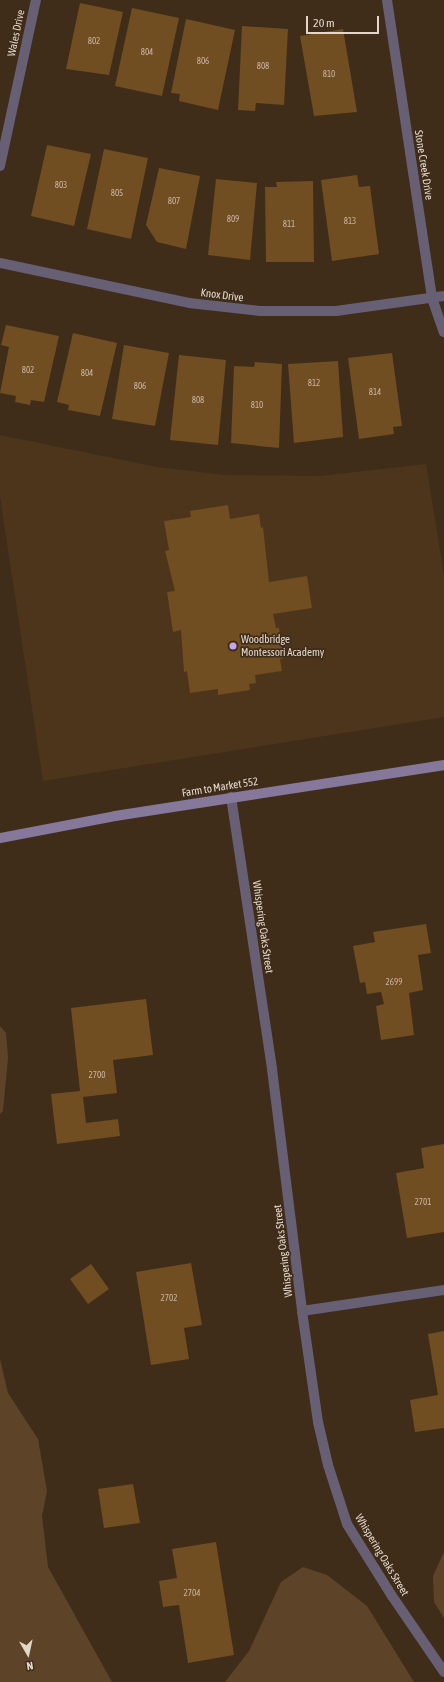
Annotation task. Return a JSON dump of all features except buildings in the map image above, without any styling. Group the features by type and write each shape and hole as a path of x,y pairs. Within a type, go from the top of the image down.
{"main road":[{"name":"Farm to Market 552","path":"0,838 231,797 444,765"}],"street":[{"name":"Wales Drive","path":"0,166 36,0"},
{"name":"Stone Creek Drive","path":"387,0 432,298 444,332"},
{"name":"Knox Drive","path":"0,263 189,303 260,311 336,311 444,296"},
{"name":"Whispering Oaks Street","path":"231,797 274,1085 302,1311 322,1437 328,1465 347,1524 392,1596 444,1672"},
{"path":"302,1311 444,1290"}],"shaded area":[{"name":"Woodbridge Montessori Academy","path":"0,435 157,467 225,475 320,476 426,464 444,575 444,717 43,781 0,497"},
{"path":"0,1026 6,1033 8,1058 3,1111 0,1114"},
{"path":"0,1359 8,1393 38,1439 47,1491 42,1516 48,1567 112,1682 0,1682"},
{"path":"444,1552 444,1618 434,1602 433,1576"},
{"path":"303,1567 327,1575 367,1606 414,1682 225,1682 249,1651 281,1582"}],"place":[{"name":"Woodbridge Montessori Academy","path":"233,646"}]}
